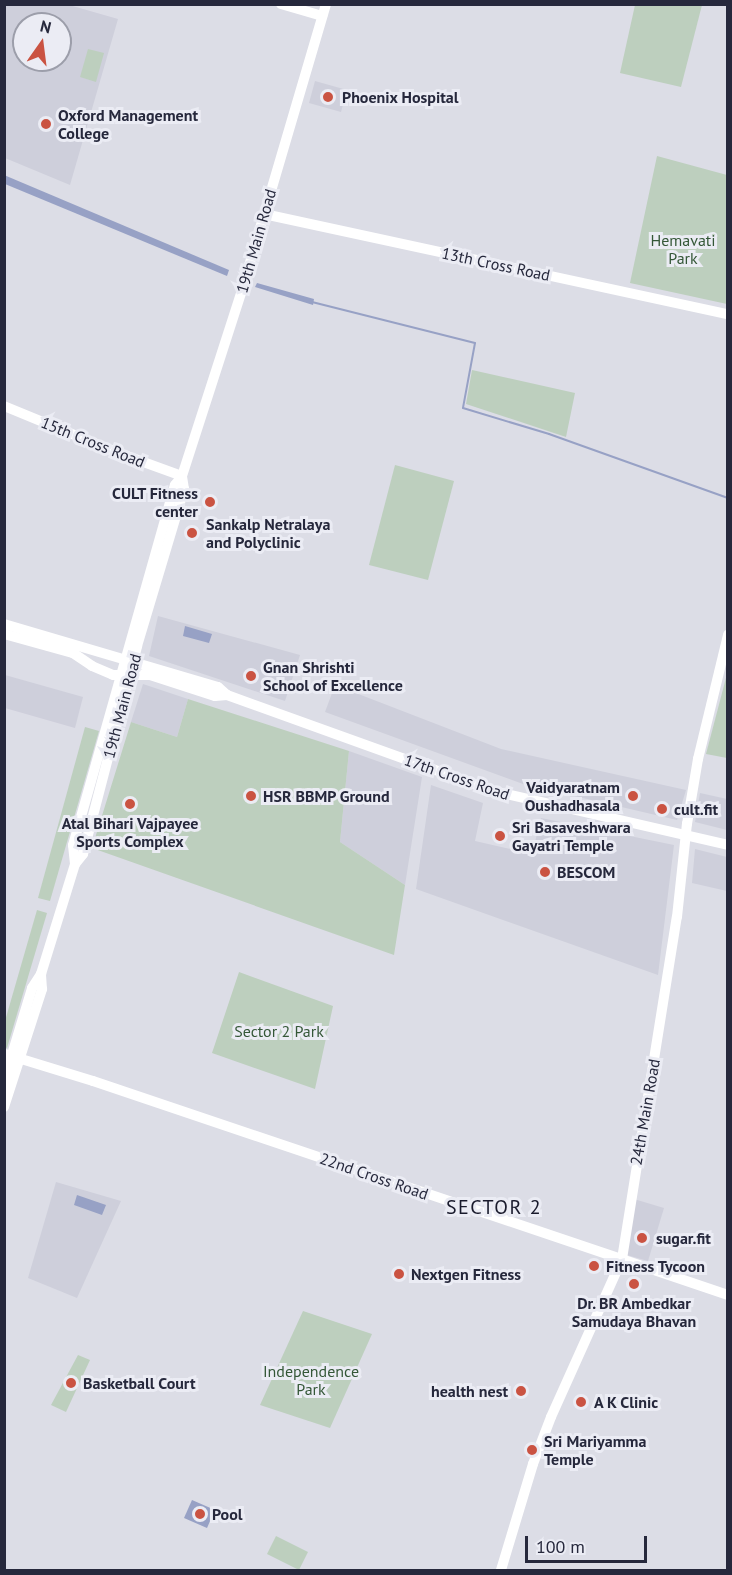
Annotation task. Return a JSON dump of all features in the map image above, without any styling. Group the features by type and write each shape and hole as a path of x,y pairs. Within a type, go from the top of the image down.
{"street":[{"path":"282,4 322,16"},
{"name":"19th Main Road","path":"4,1080 32,988 41,974 75,864 83,854 130,660 184,489 182,476 245,280 326,4"},
{"name":"13th Cross Road","path":"264,214 728,314"},
{"name":"15th Cross Road","path":"4,406 113,451 182,476"},
{"name":"17th Cross Road","path":"4,624 218,687 227,695 493,791 728,845"},
{"path":"4,633 58,648 83,659 92,666 126,676"},
{"name":"24th Main Road","path":"501,1570 533,1464 551,1417 622,1259 676,917 698,759 728,635"},
{"path":"83,659 86,647"},
{"name":"17th Cross Road","path":"126,676 150,675 215,696 227,695"},
{"name":"19th Main Road","path":"4,1107 12,1056"},
{"name":"22nd Cross Road","path":"12,1056 728,1295"}],"shaded area":[{"name":"Oxford Management College","path":"4,5 69,5 118,19 70,185 5,158"},
{"name":"Phoenix Hospital","path":"315,81 347,90 341,112 309,103"},
{"name":"Gnan Shrishti School of Excellence","path":"158,616 300,655 285,701 149,656"},
{"path":"5,675 83,697 75,728 5,708"},
{"path":"143,684 188,699 177,737 131,722"},
{"path":"335,685 501,749 686,790 677,820 523,784 325,712"},
{"path":"349,751 422,777 405,885 340,842"},
{"name":"BESCOM","path":"431,785 483,803 475,841 532,854 541,818 674,845 658,975 416,889"},
{"path":"700,793 727,799 727,830 695,822"},
{"path":"695,849 727,857 727,891 692,883"},
{"path":"56,1182 121,1201 77,1298 28,1278"},
{"path":"634,1199 664,1208 648,1261 627,1255"}],"green space":[{"path":"635,5 702,5 681,87 620,73"},
{"path":"88,49 104,53 96,82 80,77"},
{"name":"Hemavati Park","path":"657,156 727,175 727,304 630,283"},
{"path":"472,370 575,393 566,437 466,404"},
{"path":"395,465 454,481 428,580 369,565"},
{"path":"728,674 727,758 706,754"},
{"name":"HSR BBMP Ground","path":"188,699 349,751 340,842 405,885 394,955 92,848 131,722 177,737"},
{"path":"85,727 99,731 50,901 38,898"},
{"path":"37,910 47,913 7,1048 5,1047 5,1021"},
{"name":"Sector 2 Park","path":"239,972 333,1006 315,1089 212,1053"},
{"name":"Independence Park","path":"303,1311 372,1334 330,1428 260,1405"},
{"name":"Basketball Court","path":"78,1355 90,1360 66,1412 51,1405"},
{"path":"276,1536 308,1552 299,1570 267,1554"}],"water":[{"path":"4,175 229,270 227,276 5,184"},
{"path":"257,283 314,299 313,305 255,287"},
{"path":"185,626 212,634 209,643 183,636"},
{"path":"77,1195 106,1205 102,1215 74,1205"},
{"name":"Pool","path":"192,1500 215,1510 207,1528 184,1518"}],"waterway":[{"path":"312,302 475,343 463,408 549,434 728,498"}],"place":[{"name":"Phoenix Hospital","path":"328,97"},
{"name":"Oxford Management College","path":"46,124"},
{"name":"CULT Fitness center","path":"210,502"},
{"name":"Sankalp Netralaya and Polyclinic","path":"192,533"},
{"name":"Gnan Shrishti School of Excellence","path":"251,676"},
{"name":"HSR BBMP Ground","path":"251,796"},
{"name":"Vaidyaratnam Oushadhasala","path":"633,796"},
{"name":"Atal Bihari Vajpayee Sports Complex","path":"130,804"},
{"name":"cult.fit","path":"662,809"},
{"name":"Sri Basaveshwara Gayatri Temple","path":"500,836"},
{"name":"BESCOM","path":"545,872"},
{"name":"sugar.fit","path":"642,1238"},
{"name":"Fitness Tycoon","path":"594,1266"},
{"name":"Nextgen Fitness","path":"399,1274"},
{"name":"Dr. BR Ambedkar Samudaya Bhavan","path":"634,1284"},
{"name":"Basketball Court","path":"71,1383"},
{"name":"health nest","path":"521,1391"},
{"name":"A K Clinic","path":"581,1402"},
{"name":"Sri Mariyamma Temple","path":"532,1450"},
{"name":"Pool","path":"200,1514"}],"district":[{"name":"SECTOR 2","path":"494,1207"}]}
